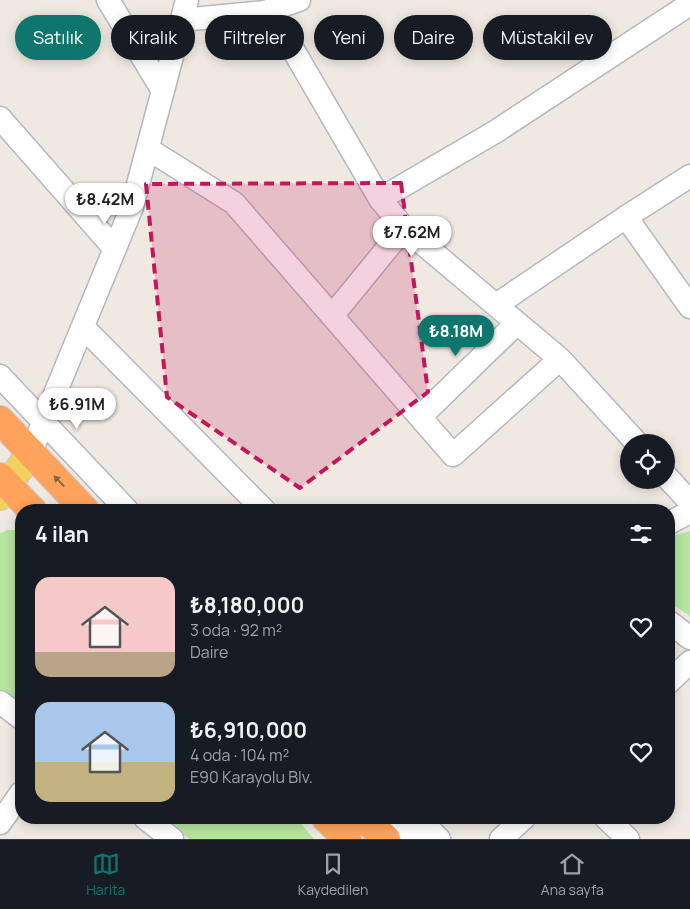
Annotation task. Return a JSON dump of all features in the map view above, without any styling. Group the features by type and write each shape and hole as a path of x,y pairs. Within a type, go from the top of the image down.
{"highway":[{"path":"0,420 79,504"},
{"path":"2,486 24,504"},
{"path":"332,824 347,839"},
{"path":"370,824 386,839"}],"main road":[{"path":"2,486 31,452"}],"street":[{"path":"108,0 163,91"},
{"path":"31,452 132,207 185,10 270,10 299,0"},
{"path":"380,199 495,132 690,4"},
{"path":"270,10 380,199 404,228 560,359 629,434"},
{"path":"0,118 115,249"},
{"path":"148,149 234,203 453,456 560,359"},
{"path":"496,305 690,176"},
{"path":"626,217 690,307"},
{"path":"332,316 404,228"},
{"path":"420,418 517,323"},
{"path":"82,327 258,504"},
{"path":"0,376 121,504"},
{"path":"675,486 690,502"},
{"path":"675,520 690,512"},
{"path":"675,627 690,638"},
{"path":"675,676 690,662"},
{"path":"0,702 15,713"},
{"path":"0,823 15,802"},
{"path":"153,824 172,839"},
{"path":"322,824 334,839"},
{"path":"401,824 416,839"},
{"path":"424,824 439,839"},
{"path":"501,839 517,824"},
{"path":"612,824 628,839"}],"highlighted area":[{"path":"401,183 428,392 300,488 167,397 146,184"}],"green space":[{"path":"7,530 15,530 15,706 0,695 0,534"},
{"path":"690,531 690,616 675,606 675,535"},
{"path":"169,824 301,824 314,839 189,839"}]}
